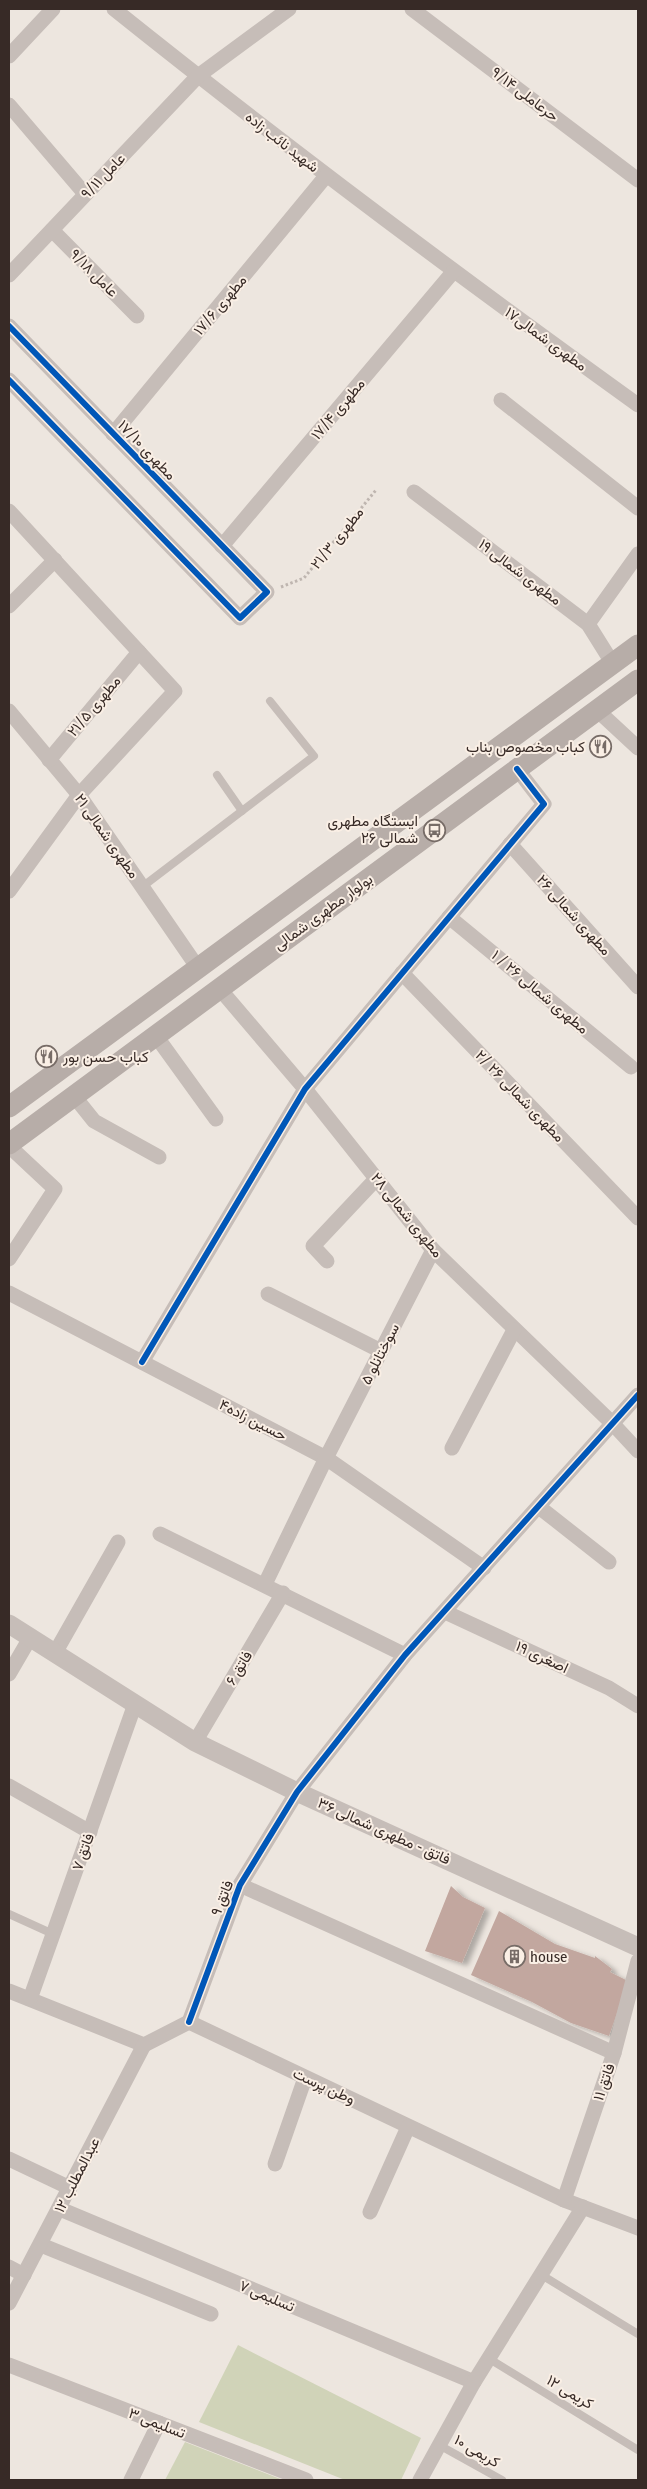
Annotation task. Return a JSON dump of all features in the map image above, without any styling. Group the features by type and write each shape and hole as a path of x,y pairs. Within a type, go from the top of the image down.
{"main road":[{"name":"بولوار مطهری شمالی","path":"9,1107 638,645"},
{"name":"بولوار مطهری شمالی","path":"9,1145 638,680"}],"street":[{"path":"9,56 53,9"},
{"name":"شهید نائب زاده","path":"114,9 326,176 453,272"},
{"name":"عامل ۹/۱۱","path":"9,275 198,76 289,9"},
{"name":"حرعاملی ۹/۱۴","path":"412,9 638,180"},
{"path":"9,105 86,194"},
{"name":"مطهری ۱۷/۶","path":"113,434 326,176"},
{"name":"عامل ۹/۱۸","path":"52,230 137,316"},
{"name":"مطهری شمالی۱۷","path":"453,272 638,405"},
{"name":"مطهری ۱۷/۴","path":"222,546 453,272"},
{"name":"مطهری ۱۷/۱۰","path":"9,326 267,592"},
{"path":"9,380 240,618 267,592"},
{"path":"500,400 638,508"},
{"name":"مطهری شمالی ۱۹","path":"414,492 588,624 613,664"},
{"path":"9,511 174,691 79,795 9,891"},
{"path":"588,624 638,554"},
{"path":"9,606 55,560"},
{"name":"مطهری ۲۱/۵","path":"50,760 140,652"},
{"path":"597,710 638,748"},
{"name":"مطهری شمالی ۲۱","path":"9,711 79,795 198,968"},
{"path":"142,1362 305,1088 544,804 517,769"},
{"name":"مطهری شمالی ۲۶","path":"510,844 638,986"},
{"name":"مطهری شمالی ۲۶ / ۱","path":"449,917 631,1067"},
{"name":"مطهری شمالی ۲۶ /۲","path":"402,973 638,1218"},
{"name":"مطهری شمالی ۲۸","path":"219,988 305,1088 433,1250 613,1424 638,1451"},
{"path":"156,1036 216,1119"},
{"path":"74,1096 94,1121 160,1157"},
{"path":"9,1145 55,1189 9,1259"},
{"path":"327,1261 313,1246 376,1179"},
{"name":"سوختانلو ۵","path":"265,1584 326,1458 433,1250"},
{"name":"حسین زاده۴","path":"9,1293 326,1458 484,1568"},
{"path":"268,1294 381,1351"},
{"path":"452,1448 514,1330"},
{"name":"فاتق ۹","path":"189,2022 240,1885 297,1792 405,1655 638,1395"},
{"path":"539,1507 609,1562"},
{"path":"160,1534 265,1584 405,1655"},
{"path":"54,1654 118,1542"},
{"name":"فاتق ۶","path":"194,1742 283,1593"},
{"name":"اصغری ۱۹","path":"445,1612 609,1688 638,1706"},
{"name":"فاتق - مطهری شمالی ۳۶","path":"9,1624 194,1742 297,1792 638,1947"},
{"path":"9,1674 30,1638"},
{"name":"فاتق ۷","path":"30,1999 135,1704"},
{"path":"9,1786 90,1832"},
{"name":"فاتق ۹","path":"240,1885 614,2054"},
{"name":"فاتق ۱۱","path":"564,2200 614,2054 638,1962"},
{"path":"9,1991 144,2045 189,2022"},
{"name":"وطن پرست","path":"189,2022 564,2200 638,2228"},
{"name":"عبدالمطلب ۱۲","path":"9,2304 144,2045"},
{"path":"275,2164 305,2078"},
{"path":"370,2212 408,2127"},
{"path":"9,2159 70,2188"},
{"path":"420,2480 488,2358 583,2207"},
{"name":"تسلیمی ۷","path":"60,2209 474,2382"},
{"path":"40,2245 211,2314"},
{"path":"9,2267 24,2276"},
{"name":"تسلیمی ۳","path":"9,2365 306,2480"},
{"path":"131,2480 159,2423"}],"lane":[{"path":"142,887 314,756 270,702"},
{"path":"217,775 242,811"},
{"path":"9,1914 53,1934"},
{"path":"540,2274 638,2334"},
{"name":"کریمی ۱۲","path":"488,2358 638,2450"},
{"name":"کریمی ۱۰","path":"439,2445 502,2480"}],"green space":[{"path":"238,2345 421,2438 401,2480 345,2480 199,2422"},
{"path":"185,2442 283,2480 165,2480"}],"building":[{"path":"451,1886 463,1897 485,1908 462,1963 425,1951"},
{"path":"499,1911 555,1944 595,1958 595,1956 612,1969 610,1972 628,1981 609,2036 571,2023 532,2002 471,1975"}],"cycle path":[{"path":"9,326 267,592 240,618 9,380"},
{"path":"142,1362 305,1089 544,804 517,769"},
{"path":"189,2022 240,1885 297,1792 405,1655 638,1395"}],"place":[{"name":"كباب مخصوص بناب","path":"601,747"},
{"name":"ایستگاه مطهری شمالی ۲۶","path":"434,830"},
{"name":"كباب حسن بور","path":"47,1057"},
{"name":"house","path":"514,1957"}]}
